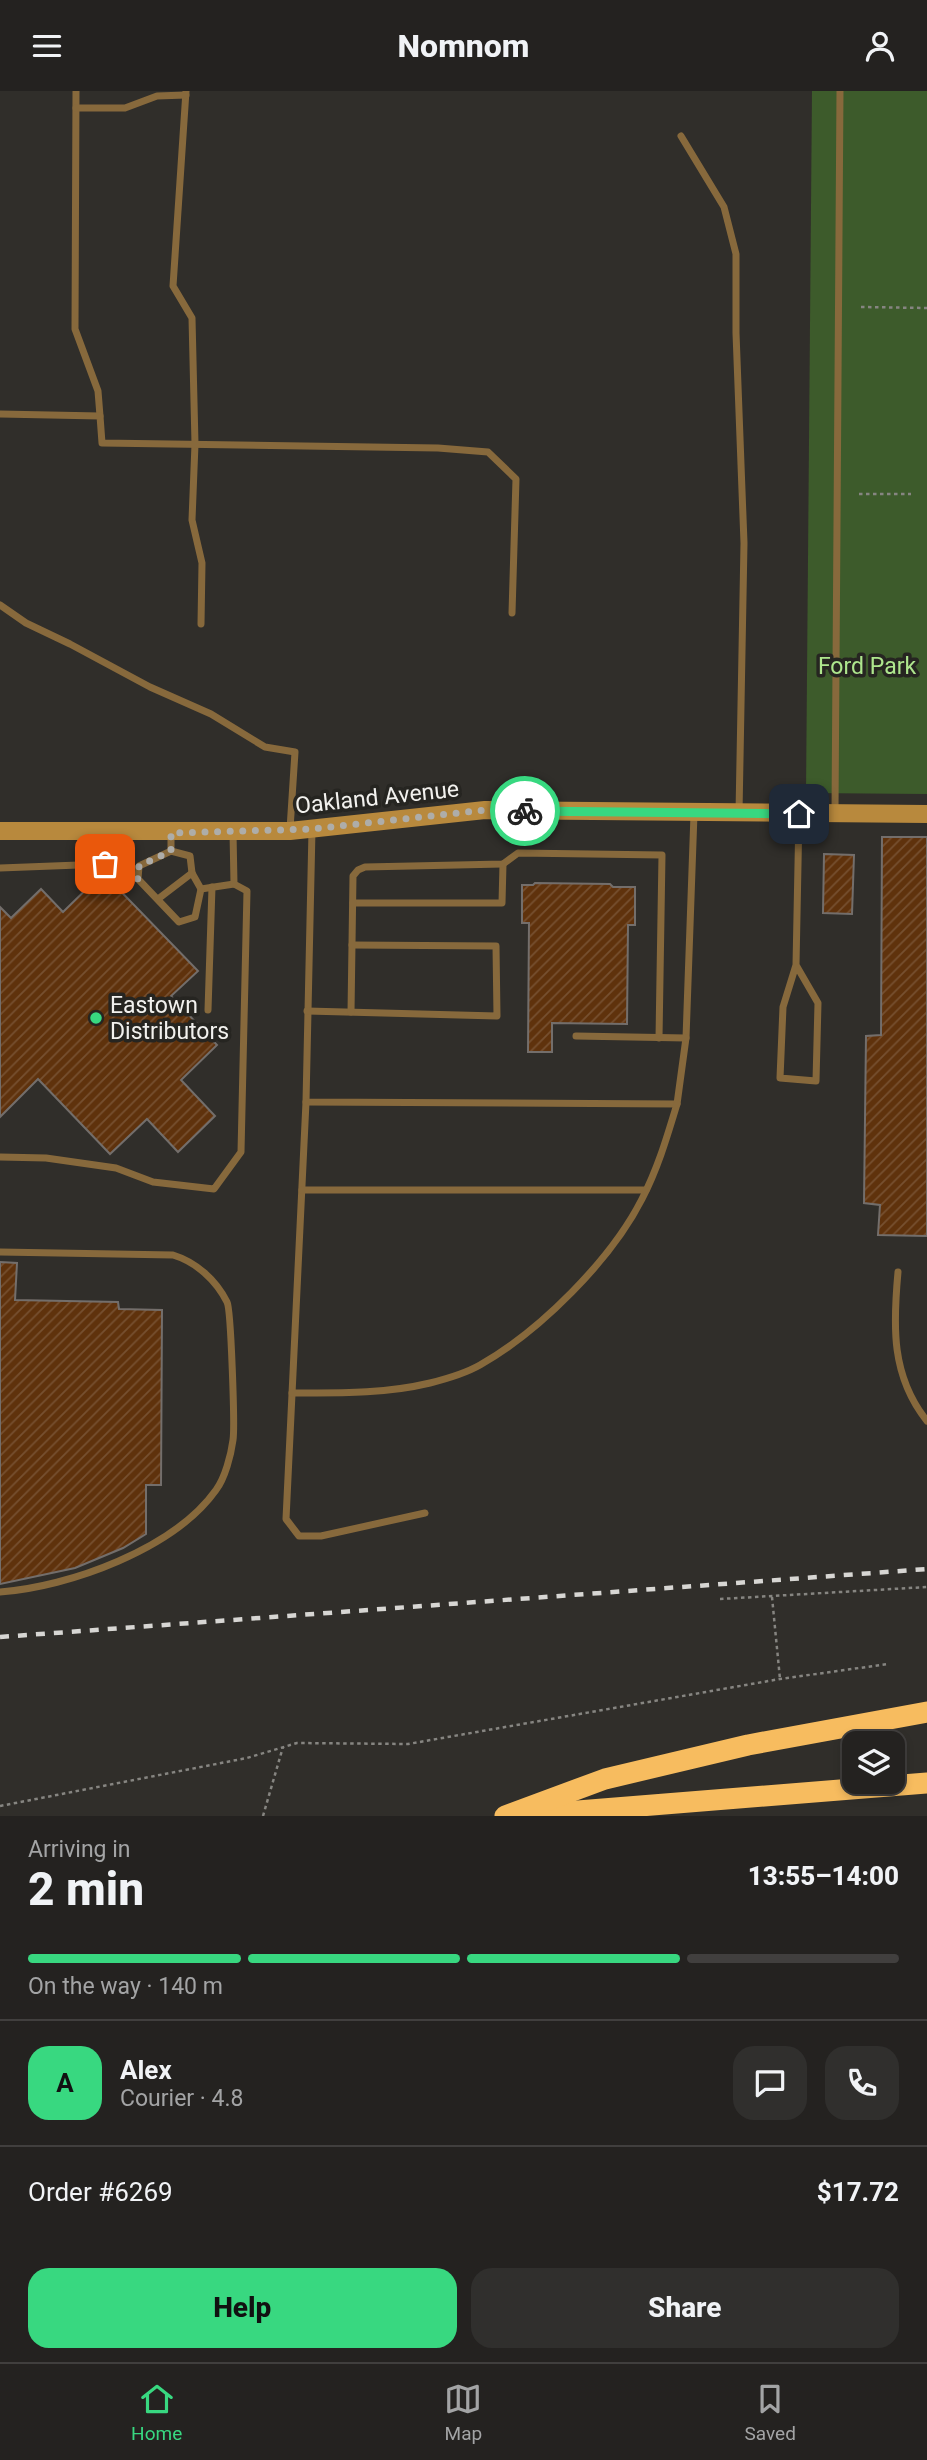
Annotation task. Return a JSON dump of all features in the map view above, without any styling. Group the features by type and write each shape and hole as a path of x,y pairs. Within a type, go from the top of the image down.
{"highway":[{"path":"505,1816 605,1779 748,1745 927,1712"},
{"path":"516,1816 927,1783"}],"street":[{"name":"Oakland Avenue","path":"0,831 290,831 485,810 927,814"}],"lane":[{"path":"76,91 75,329 98,391 102,443 438,448 488,452 516,479 512,613"},
{"path":"835,814 840,91"},
{"path":"76,108 125,108 157,96 186,93 173,286 192,318 195,444 192,520 202,563 201,624"},
{"path":"681,137 724,207 736,254 736,333 744,543 739,813"},
{"path":"0,414 100,416"},
{"path":"0,605 26,623 70,643 150,687 211,714 265,747 295,752 290,831"},
{"path":"292,1393 381,1392 432,1383 479,1366 524,1334 566,1296 611,1248 646,1190 662,1155 677,1104 687,1038 694,813"},
{"path":"796,965 818,1003 816,1081 780,1078 783,1007 796,965 799,814"},
{"path":"312,829 306,1103 286,1519 299,1536 321,1536 425,1513"},
{"path":"233,831 234,884"},
{"path":"171,833 171,851"},
{"path":"0,869 105,864 124,866 179,922 195,917 201,889 192,873 190,856 171,851 139,866 138,879"},
{"path":"351,1012 353,876 358,870 365,867 503,864 518,853 662,855 659,1038"},
{"path":"353,903 502,904 503,864"},
{"path":"158,899 192,873"},
{"path":"0,1157 46,1158 116,1168 153,1182 214,1189 241,1152 247,891 234,884 201,889"},
{"path":"208,1010 212,887"},
{"path":"307,1011 497,1016 496,946 352,945"},
{"path":"576,1036 687,1038"},
{"path":"306,1103 677,1104"},
{"path":"302,1190 646,1190"},
{"path":"0,1252 173,1255 189,1260 205,1273 229,1304 233,1439 218,1489 196,1514 142,1551 90,1573 24,1590 0,1592"},
{"path":"898,1272 894,1321 896,1348 902,1375 927,1421"}],"path":[{"path":"861,307 927,308"},
{"path":"859,494 911,495"},
{"path":"720,1599 927,1587"},
{"path":"772,1597 780,1679"},
{"path":"0,1806 247,1758 296,1743 408,1744 780,1679 888,1664"},
{"path":"263,1816 283,1747"}],"green space":[{"name":"Ford Park","path":"812,91 927,91 927,794 806,793"}],"building":[{"path":"882,837 927,837 927,1236 878,1235 880,1205 864,1203 866,1036 881,1035"},
{"path":"824,854 854,855 852,914 823,913"},
{"name":"Eastown Distributors","path":"103,873 198,971 171,996 217,1045 181,1080 215,1116 178,1152 147,1119 110,1154 38,1079 0,1117 0,907 11,918 41,889 63,912"},
{"path":"535,883 635,887 635,925 628,925 627,1024 552,1023 552,1052 528,1052 529,923 522,923 522,885"},
{"path":"0,1262 17,1263 15,1300 118,1302 119,1309 162,1310 161,1485 146,1485 146,1534 123,1548 75,1568 0,1584"}],"railway":[{"path":"0,1637 927,1569"}],"way so far":[{"path":"105,864 124,866 138,879 139,866 171,851 171,833 290,831 485,810 525,811"}],"place":[{"name":"Eastown Distributors","path":"96,1018"}],"route":[{"path":"525,811 799,814"}]}
